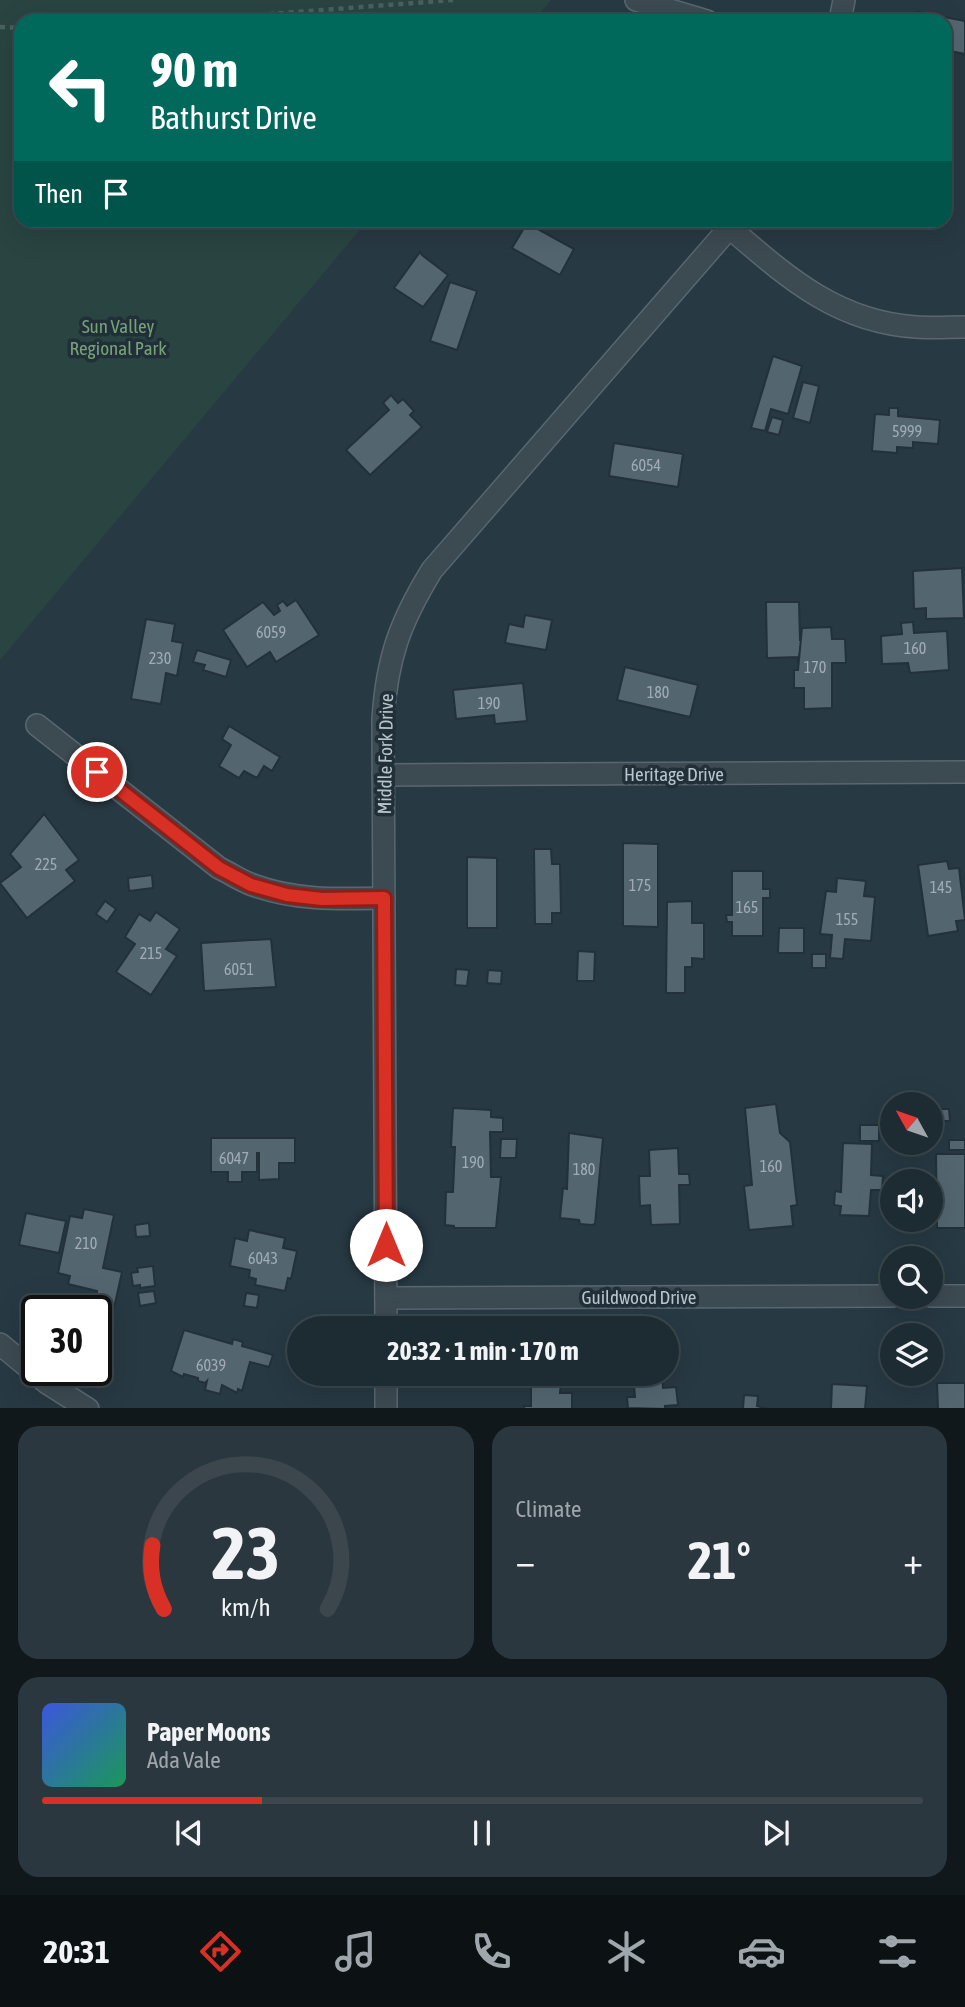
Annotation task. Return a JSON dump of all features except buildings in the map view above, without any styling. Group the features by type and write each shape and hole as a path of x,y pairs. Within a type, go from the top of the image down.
{"street":[{"path":"636,0 683,14"},
{"name":"Middle Fork Drive","path":"386,1316 383,775 385,694 392,655 411,604 432,570 730,228"},
{"path":"737,228 805,290 839,308 878,321 915,327 965,327"},
{"path":"37,725 219,868 251,885 287,895 322,899 384,898"},
{"name":"Heritage Drive","path":"383,775 965,772"},
{"name":"Guildwood Drive","path":"386,1298 880,1296"},
{"path":"943,1296 965,1296"},
{"path":"0,1344 47,1382 86,1408"},
{"path":"386,1386 386,1408"}],"path":[{"path":"270,14 453,0"}],"green space":[{"name":"Sun Valley Regional Park","path":"0,0 551,0 540,14 14,14 14,228 361,228 0,660"}],"route":[{"path":"97,772 219,868 251,885 287,895 322,899 384,898 386,1245"}]}
